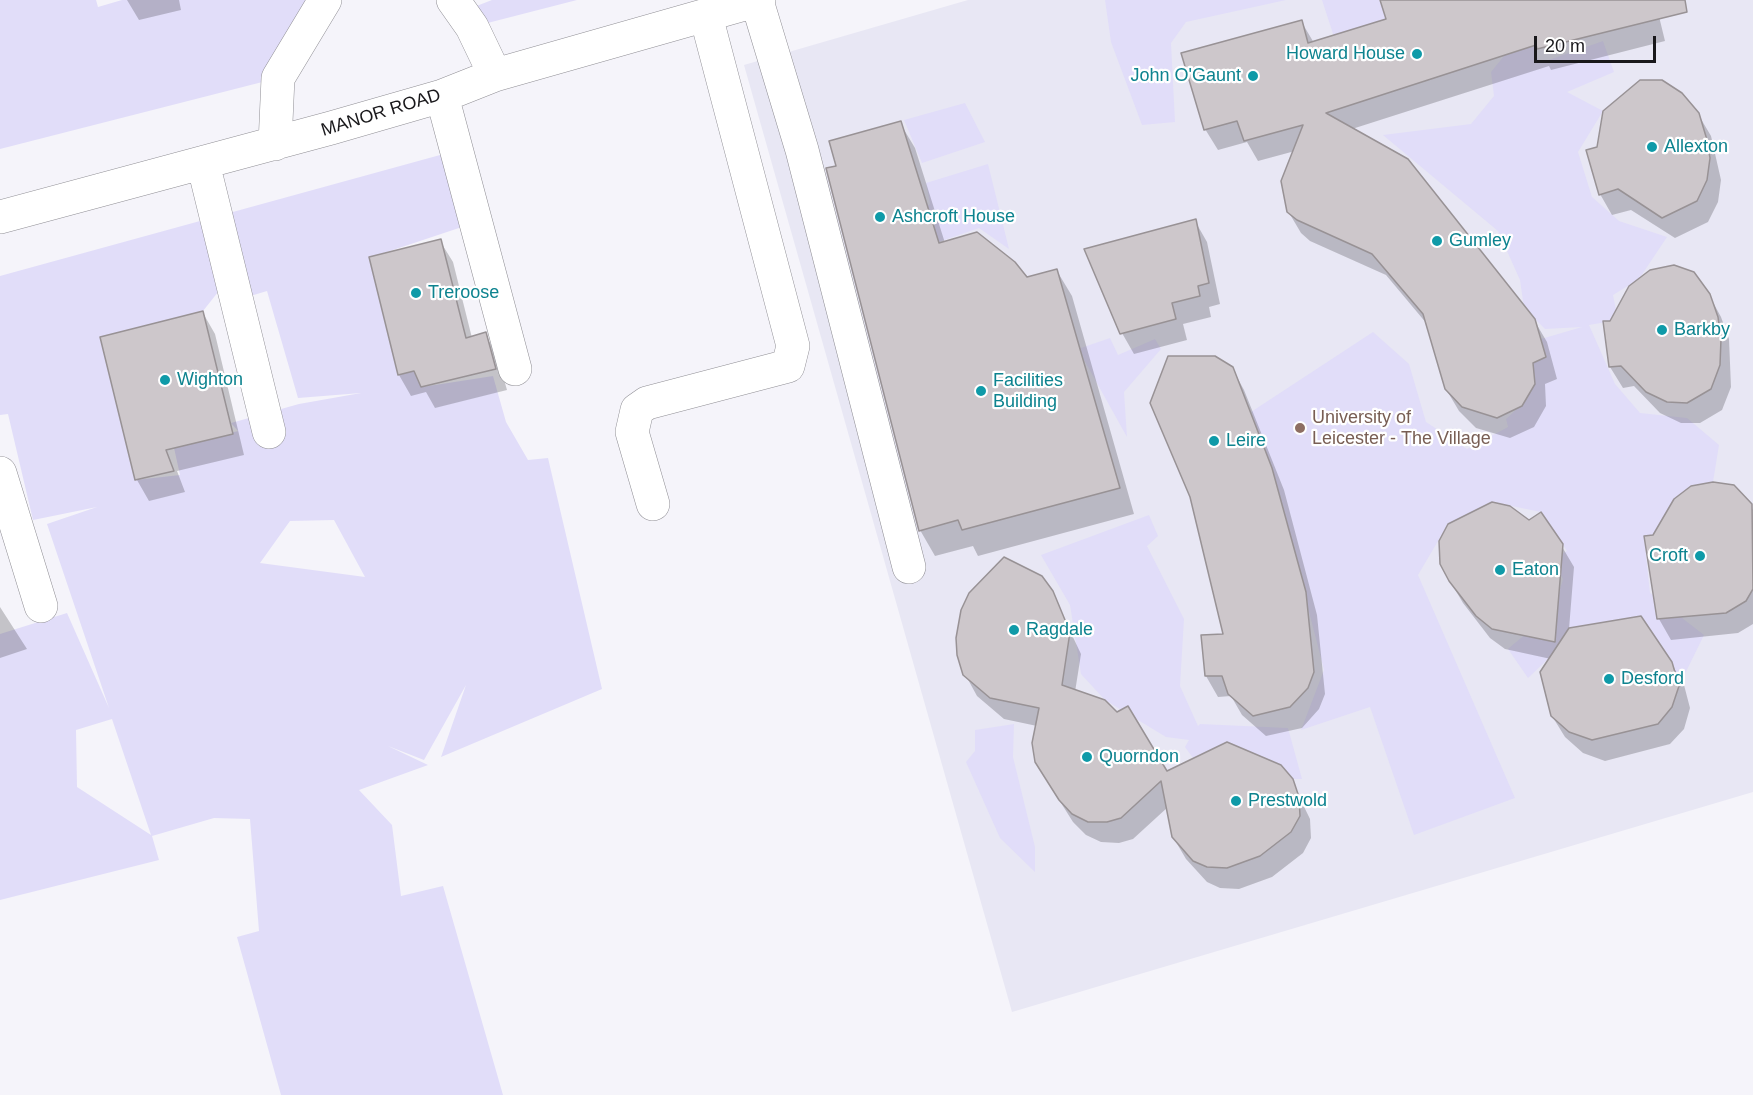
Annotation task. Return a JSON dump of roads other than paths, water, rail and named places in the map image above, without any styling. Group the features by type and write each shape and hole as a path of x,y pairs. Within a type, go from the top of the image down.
{"street":[{"path":"275,144 278,78 325,0"},
{"path":"453,0 472,27 495,75"},
{"path":"758,0 802,150 909,567"},
{"name":"MANOR ROAD","path":"0,217 275,144 441,96 495,75 758,0"},
{"path":"653,504 632,432 637,410 647,403 788,366 793,346 706,16"},
{"path":"441,96 515,369"},
{"path":"203,163 269,432"},
{"path":"0,473 41,606"}],"place":[{"name":"Howard House","path":"1417,54"},
{"name":"John O'Gaunt","path":"1253,76"},
{"name":"Allexton","path":"1652,147"},
{"name":"Ashcroft House","path":"880,217"},
{"name":"Gumley","path":"1437,241"},
{"name":"Treroose","path":"416,293"},
{"name":"Barkby","path":"1662,330"},
{"name":"Wighton","path":"165,380"},
{"name":"Facilities Building","path":"981,391"},
{"name":"University of Leicester - The Village","path":"1300,428"},
{"name":"Leire","path":"1214,441"},
{"name":"Croft","path":"1700,556"},
{"name":"Eaton","path":"1500,570"},
{"name":"Ragdale","path":"1014,630"},
{"name":"Desford","path":"1609,679"},
{"name":"Quorndon","path":"1087,757"},
{"name":"Prestwold","path":"1236,801"}]}
